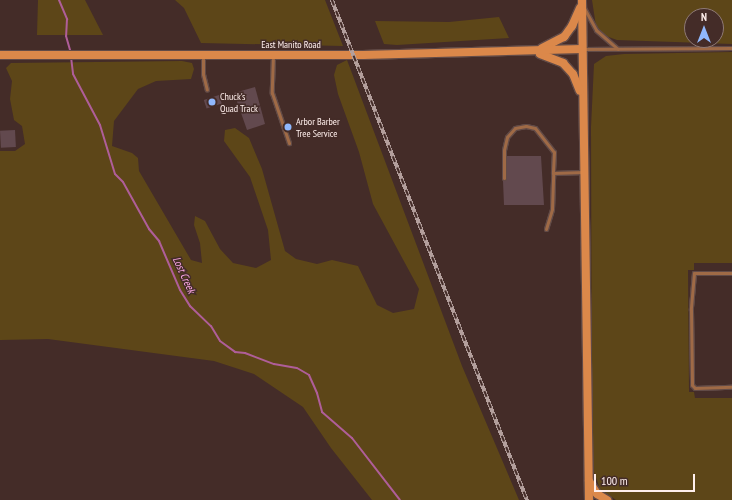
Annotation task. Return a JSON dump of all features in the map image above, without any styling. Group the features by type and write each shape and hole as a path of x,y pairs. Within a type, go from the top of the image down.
{"main road":[{"path":"582,2 588,500"},
{"path":"530,51 549,46 564,37 572,26 582,2"},
{"name":"East Manito Road","path":"0,55 203,56 582,49"},
{"path":"530,51 557,59 568,68 578,83 584,103"},
{"path":"588,480 597,494 607,500"}],"lane":[{"path":"582,2 596,30 618,49"},
{"path":"582,49 732,48"},
{"path":"273,55 272,93 289,143"},
{"path":"203,56 203,74 207,90"},
{"path":"504,178 504,150 507,136 515,128 526,126 535,128 554,152 552,209 546,229"},
{"path":"554,173 584,172"},
{"path":"732,273 694,273 691,310 692,385 695,388 732,388"}],"shaded area":[{"path":"38,0 85,0 103,35 37,35"},
{"path":"175,0 325,0 343,46 201,43 184,8"},
{"path":"592,0 732,0 732,44 724,44 724,8 684,8 684,42 617,40 606,36 596,26"},
{"path":"499,17 509,38 397,45 384,44 375,21 449,22"},
{"path":"732,52 732,263 694,263 694,270 688,270 689,392 694,392 695,398 732,398 732,500 616,500 600,489 593,469 592,453 591,127 594,64 606,56 624,54"},
{"path":"347,60 462,366 519,500 372,500 331,448 303,407 254,374 214,361 48,339 0,340 0,151 15,151 25,144 22,126 14,120 10,99 12,81 6,68 11,63 182,61 192,63 194,69 191,79 156,81 138,89 114,121 112,146 132,153 138,158 139,171 191,260 202,263 200,243 194,225 195,216 205,221 220,249 233,263 256,268 271,260 268,230 250,177 224,141 225,130 235,128 249,138 262,169 285,251 296,259 317,264 332,260 358,266 377,305 393,313 414,309 419,289 373,204 359,152 338,94 334,75 337,65"}],"building":[{"path":"255,87 265,124 247,130 234,93"},
{"path":"219,95 222,104 207,109 204,100"},
{"path":"15,130 16,147 1,148 0,131"},
{"path":"507,156 541,156 544,205 504,205 503,181 507,178"}],"waterway":[{"name":"Lost Creek","path":"59,0 67,19 66,36 71,53"},
{"name":"Lost Creek","path":"71,57 73,74 100,125 115,174 123,182 149,229 159,241 180,290 190,306 211,326 220,341 235,352 245,353 274,364 297,368 309,375 317,393 322,412 352,438 400,500"}],"railway":[{"path":"332,0 527,500"}],"place":[{"name":"Chuck's Quad Track","path":"212,102"},
{"name":"Arbor Barber Tree Service","path":"288,127"}]}
